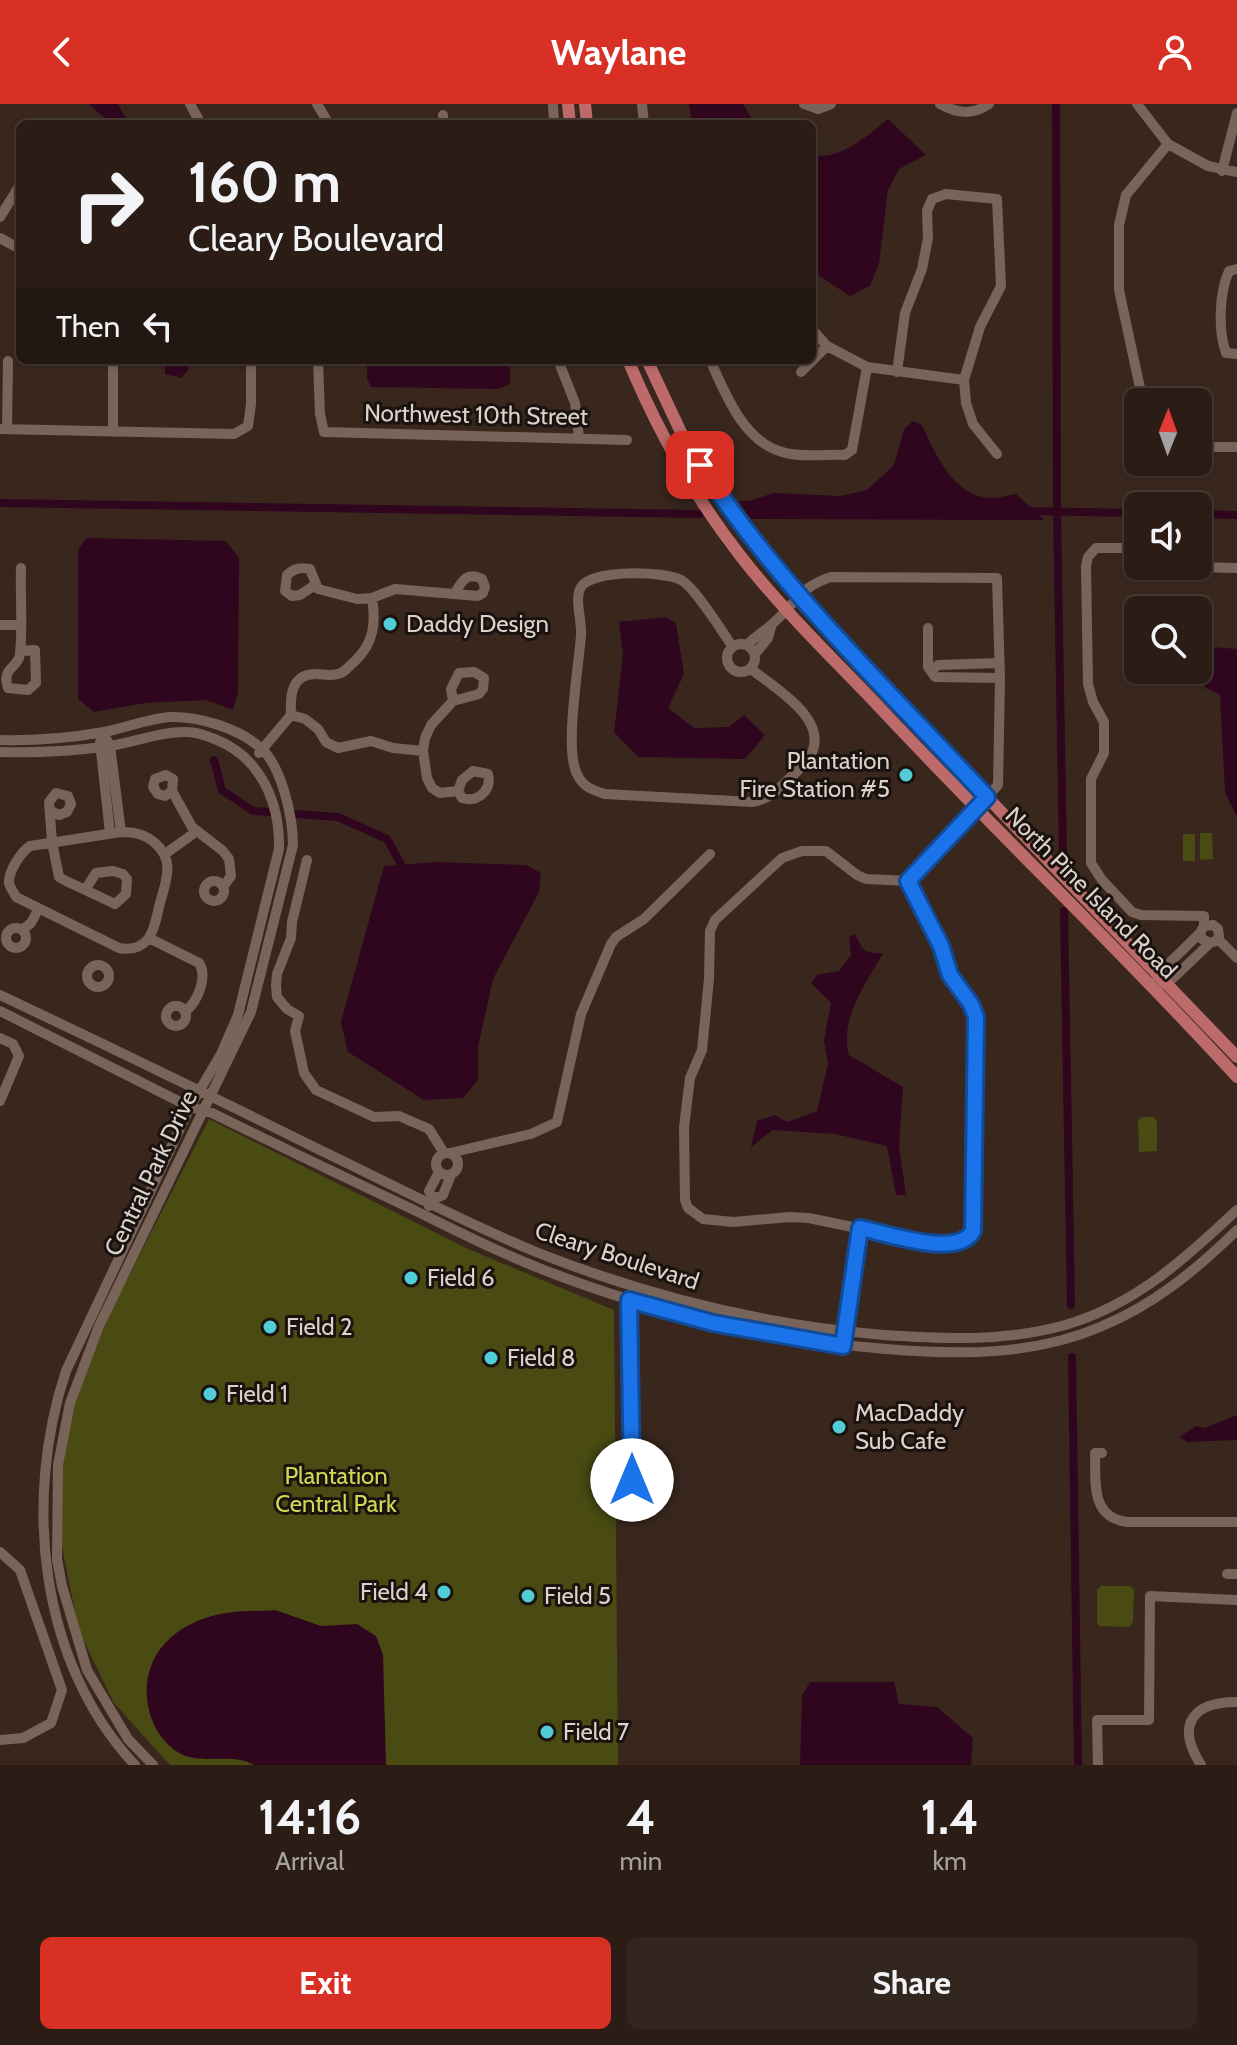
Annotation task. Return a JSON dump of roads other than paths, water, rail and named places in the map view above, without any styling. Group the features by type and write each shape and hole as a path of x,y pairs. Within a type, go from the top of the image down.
{"main road":[{"name":"North Pine Island Road","path":"630,364 674,457 740,556 975,809 1154,986 1237,1077"},
{"name":"North Pine Island Road","path":"649,364 687,445 725,504 799,596 1237,1057"}],"street":[{"path":"804,104 818,109 831,104"},
{"path":"940,104 963,114 986,108 989,104"},
{"path":"1137,104 1168,144 1194,160 1222,171 1237,172"},
{"path":"1222,171 1237,113"},
{"path":"1140,388 1119,290 1119,225 1126,195 1168,144"},
{"path":"0,217 16,191"},
{"path":"897,372 905,313 922,269 928,238 927,211 932,199 946,194 997,199 1001,286 980,327 964,380 966,403 973,424 997,454"},
{"path":"1232,354 1222,341 1223,283 1233,270"},
{"path":"816,334 827,346 867,367 964,380"},
{"path":"816,357 827,346"},
{"path":"8,361 4,429 234,434 248,426 251,364"},
{"path":"113,364 113,432"},
{"name":"Northwest 10th Street","path":"318,364 320,414 324,432 627,440"},
{"path":"560,364 575,403 579,438"},
{"path":"712,364 725,393 751,434 782,453 845,455 852,450 867,367"},
{"path":"801,372 809,364"},
{"path":"1212,447 1237,447"},
{"path":"1124,548 1096,548 1088,557 1086,566 1089,693 1104,722 1104,753 1091,779 1091,863 1102,880 1132,912 1141,915 1204,916 1203,941 1214,941 1237,958"},
{"path":"1212,567 1237,568"},
{"path":"20,651 21,568"},
{"path":"751,669 803,712 812,724 815,740 810,758 768,799 752,802 605,794 585,787 575,772 572,740 581,630 578,593 584,582 598,576 630,573 681,580 696,595 733,647 751,649 768,638 772,624 786,607 818,581 831,577 997,578 1001,770 998,785 908,881 866,879 826,851 802,851 782,858 715,920 708,941 709,979 702,1050 690,1078 684,1127 685,1200 688,1208 703,1219 733,1222 789,1217 938,1245 955,1243 969,1237 973,1231 976,1017 971,1004 950,975 941,946 908,881"},
{"path":"315,585 318,589 357,599 372,598 395,589 455,593"},
{"path":"251,762 291,715 293,685 314,674 327,676 341,673 364,653 374,628 372,598"},
{"path":"0,625 19,625"},
{"path":"928,628 928,667 935,677 1000,678"},
{"path":"733,647 727,659 730,667 743,673 751,669 756,660 751,649"},
{"path":"931,671 938,665 999,663"},
{"path":"453,701 431,725 423,751 432,788 440,793 458,791"},
{"path":"291,715 305,719 318,729 326,742 338,748 371,741 393,748 423,751"},
{"path":"0,740 50,739 103,732 168,717 195,718 227,729 262,749"},
{"path":"103,732 116,833"},
{"name":"Central Park Drive","path":"0,752 104,746 161,733 201,733 229,745 251,762 273,800 280,829 279,849 238,1015 221,1054 190,1107 66,1371 55,1403 49,1436 44,1482 45,1561 50,1589 65,1642 85,1691 118,1746 135,1765"},
{"name":"Central Park Drive","path":"153,1765 128,1739 87,1670 57,1559 56,1481 65,1426 81,1372 112,1298 251,1012 293,845 293,824 286,795 262,749"},
{"path":"172,791 192,827 229,859 231,876 223,887"},
{"path":"51,811 52,842 59,877 85,890"},
{"path":"165,854 197,831"},
{"path":"132,832 148,836 168,861 167,877 149,938 132,950 111,945 16,897 4,882 22,851 30,846 52,842 116,833 132,832"},
{"path":"432,1201 429,1191 439,1172 436,1163 447,1153 472,1150 531,1134 557,1122 581,1014 611,944 616,937 644,919 710,854"},
{"path":"307,860 291,938 276,985 277,997 287,1009 299,1016 295,1031 304,1073 316,1090 374,1117 399,1116 429,1129 459,1164"},
{"path":"22,930 31,923 38,910"},
{"path":"1154,986 1214,941 1219,932 1216,927 1202,930 1163,978"},
{"path":"149,938 199,963 202,968 203,980 192,1006 185,1012"},
{"path":"103,966 111,945"},
{"name":"Cleary Boulevard","path":"0,995 535,1251 634,1286 729,1312 846,1331 932,1338 1014,1336 1067,1324 1143,1289 1186,1258 1237,1210"},
{"name":"Cleary Boulevard","path":"0,1011 190,1107 212,1113 531,1265 629,1300 713,1323 843,1346 910,1351 992,1352 1046,1345 1099,1328 1149,1303 1204,1262 1237,1230"},
{"path":"0,1038 13,1044 19,1056 0,1101"},
{"path":"425,1215 432,1201 443,1195 451,1175 472,1150"},
{"path":"439,1172 451,1175"},
{"path":"843,1346 860,1228"},
{"path":"632,1500 629,1300 634,1286"},
{"path":"1102,1453 1095,1453 1097,1503 1103,1513 1112,1519 1127,1522 1237,1522"},
{"path":"0,1552 20,1570 62,1690 51,1723 23,1738 0,1740"},
{"path":"1098,1765 1097,1720 1149,1720 1150,1596 1237,1600"},
{"path":"1201,1765 1189,1745 1188,1736 1194,1717 1209,1705 1237,1702"}],"waterway":[{"path":"1056,104 1057,511 1063,857"},
{"path":"0,503 700,514"},
{"path":"1026,511 1124,513"},
{"path":"1212,514 1237,515"},
{"path":"214,760 222,790 253,811 271,812"},
{"path":"295,814 338,817 387,839 401,864"},
{"path":"1064,911 1071,1305"},
{"path":"1072,1357 1078,1765"}],"place":[{"name":"Daddy Design","path":"390,624"},
{"name":"Plantation Fire Station #5","path":"906,775"},
{"name":"Field 6","path":"411,1278"},
{"name":"Field 2","path":"270,1327"},
{"name":"Field 8","path":"491,1358"},
{"name":"Field 1","path":"210,1394"},
{"name":"MacDaddy Sub Cafe","path":"839,1427"},
{"name":"Field 4","path":"444,1592"},
{"name":"Field 5","path":"528,1596"},
{"name":"Field 7","path":"547,1732"}],"park label":[{"name":"Plantation Central Park","path":"336,1490"}]}
